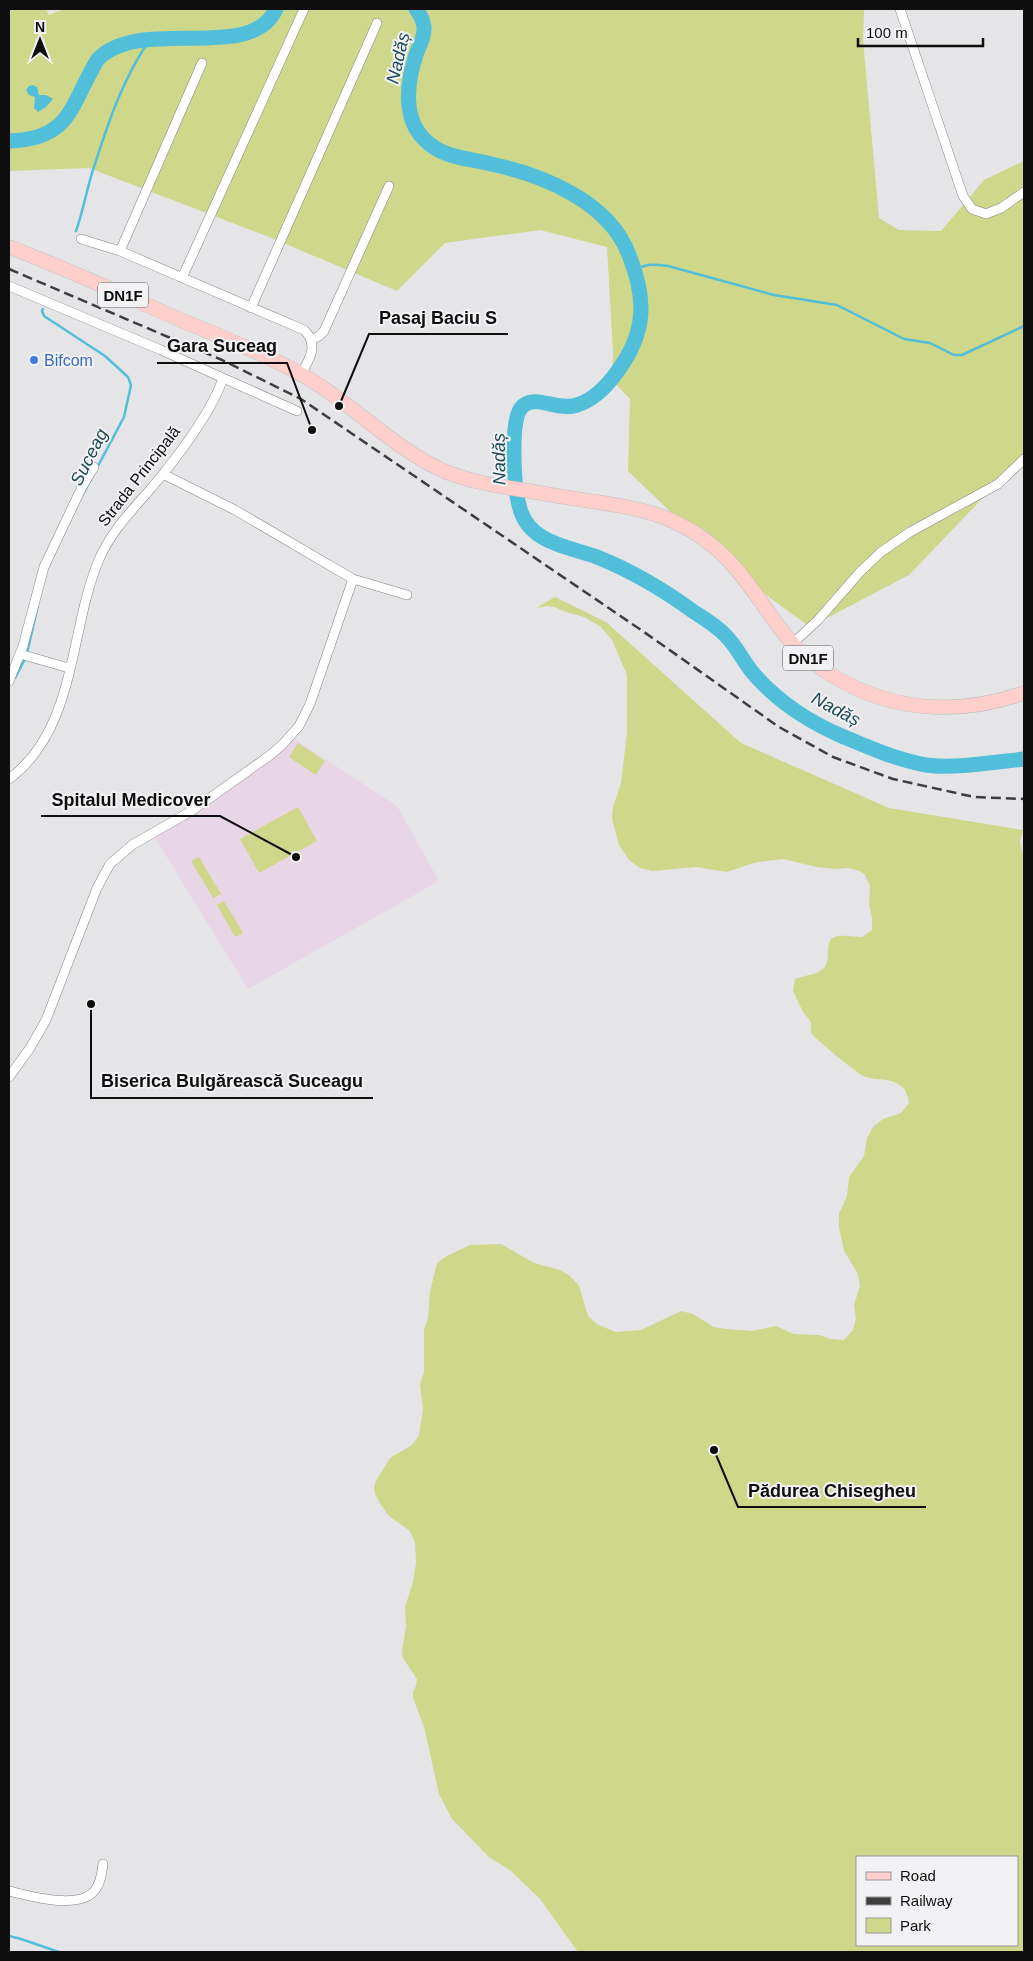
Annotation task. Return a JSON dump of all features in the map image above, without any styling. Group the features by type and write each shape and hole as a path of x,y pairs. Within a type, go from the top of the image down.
{"main road":[{"name":"DN1F","path":"12,248 237,344 301,374 344,401 402,447 424,461 445,471 485,484 626,506 660,515 684,526 711,544 737,568 792,644 816,664 842,681 870,695 906,705 933,708 967,707 1024,693"}],"street":[{"path":"182,278 304,9"},
{"path":"900,9 963,196 972,209 986,214 1001,208 1024,192"},
{"path":"252,308 377,23"},
{"path":"120,251 202,63"},
{"path":"311,340 324,331 389,186"},
{"path":"81,239 120,251 304,330 311,340 311,354 301,374"},
{"path":"9,286 168,353 297,411"},
{"name":"Strada Principală","path":"9,779 33,757 47,735 59,706 98,561 112,534 163,474 216,396 224,378"},
{"path":"792,644 818,620 860,572 881,552 910,532 998,484 1024,459"},
{"path":"9,681 24,656 44,567 82,487 94,468"},
{"path":"163,474 236,510 352,579 407,595"},
{"path":"9,1077 30,1048 46,1020 97,888 110,864 132,845 193,810 269,756 282,745 303,720 352,579"},
{"path":"24,656 69,668"},
{"path":"9,1891 64,1901 83,1899 98,1887 103,1864"}],"shaded area":[{"path":"290,736 397,806 439,881 248,989 152,833 178,820"}],"green space":[{"path":"9,9 46,9 49,15 64,9 864,9 863,40 879,218 899,230 941,231 984,180 1024,161 1024,455 909,575 810,627 729,568 628,471 630,399 612,380 613,352 607,247 540,230 445,243 397,291 269,237 89,168 9,171"},
{"path":"555,597 606,622 741,743 889,808 1023,830 1020,842 1024,859 1024,1952 578,1952 540,1899 511,1871 489,1857 452,1819 439,1794 424,1727 413,1698 417,1679 403,1658 402,1651 406,1627 405,1607 413,1582 416,1563 415,1543 410,1531 389,1516 375,1494 374,1487 390,1458 412,1445 419,1435 423,1410 420,1384 424,1372 424,1330 428,1318 430,1292 437,1263 470,1245 501,1244 534,1263 560,1270 570,1276 579,1286 588,1316 597,1324 615,1332 641,1330 681,1311 693,1314 714,1327 752,1331 776,1326 794,1334 819,1335 831,1339 844,1340 853,1330 856,1318 854,1305 860,1286 858,1274 844,1251 839,1227 839,1214 847,1196 849,1177 864,1156 867,1138 873,1127 883,1119 901,1113 909,1103 904,1089 897,1083 863,1076 815,1037 811,1031 811,1022 803,1012 793,991 795,979 814,974 824,968 828,959 830,940 842,936 862,937 872,930 872,917 869,905 870,886 865,875 860,871 848,868 817,867 783,859 757,862 727,872 696,867 652,871 640,868 629,860 619,845 612,819 613,807 621,783 627,733 627,675 612,640 600,626 584,617 548,606 536,608"},
{"path":"298,743 325,761 316,775 289,757"},
{"path":"298,807 317,841 259,873 240,839"},
{"path":"199,857 221,894 213,898 191,861"},
{"path":"224,901 243,933 235,937 217,905"}],"water":[{"path":"29,86 37,87 39,95 46,95 53,99 38,112 34,108 35,97 29,95 26,90"}],"waterway":[{"name":"Nadăș","path":"9,141 30,139 46,134 58,126 67,116 98,59 117,46 141,40 220,37 244,34 263,25 276,9"},
{"name":"Nadăș","path":"416,9 424,27 412,68 409,90 410,111 417,131 431,145 447,154 531,175 572,193 590,205 619,236 629,255 639,287 641,316 634,344 627,358 604,387 589,400 577,405 561,406 532,402 521,408 515,427 514,440 516,484 523,518 530,528 539,535 561,546 610,562 659,589 707,620 730,640 753,673 773,693 807,718 832,731 884,753 926,765 961,766 1024,759"},
{"name":"Suceag","path":"76,231 92,172 112,115 125,83 151,38"},
{"path":"634,271 650,265 668,266 774,295 837,305 904,339 930,343 954,355 962,355 1024,326"},
{"name":"Suceag","path":"43,309 44,316 105,356 128,377 131,385 124,417 82,496"},
{"name":"Suceag","path":"27,653 38,605"},
{"name":"Suceag","path":"15,678 25,659"},
{"path":"9,1936 59,1952"}],"railway":[{"path":"9,269 222,360 301,399 644,632 779,727 833,757 893,779 974,797 1024,799"}],"place":[{"name":"Bifcom","path":"34,360"},
{"name":"Pasaj Baciu S","path":"339,406"},
{"name":"Gara Suceag","path":"312,430"},
{"name":"Spitalul Medicover","path":"296,857"},
{"name":"Biserica Bulgărească Suceagu","path":"91,1004"},
{"name":"Pădurea Chisegheu","path":"714,1450"}]}
